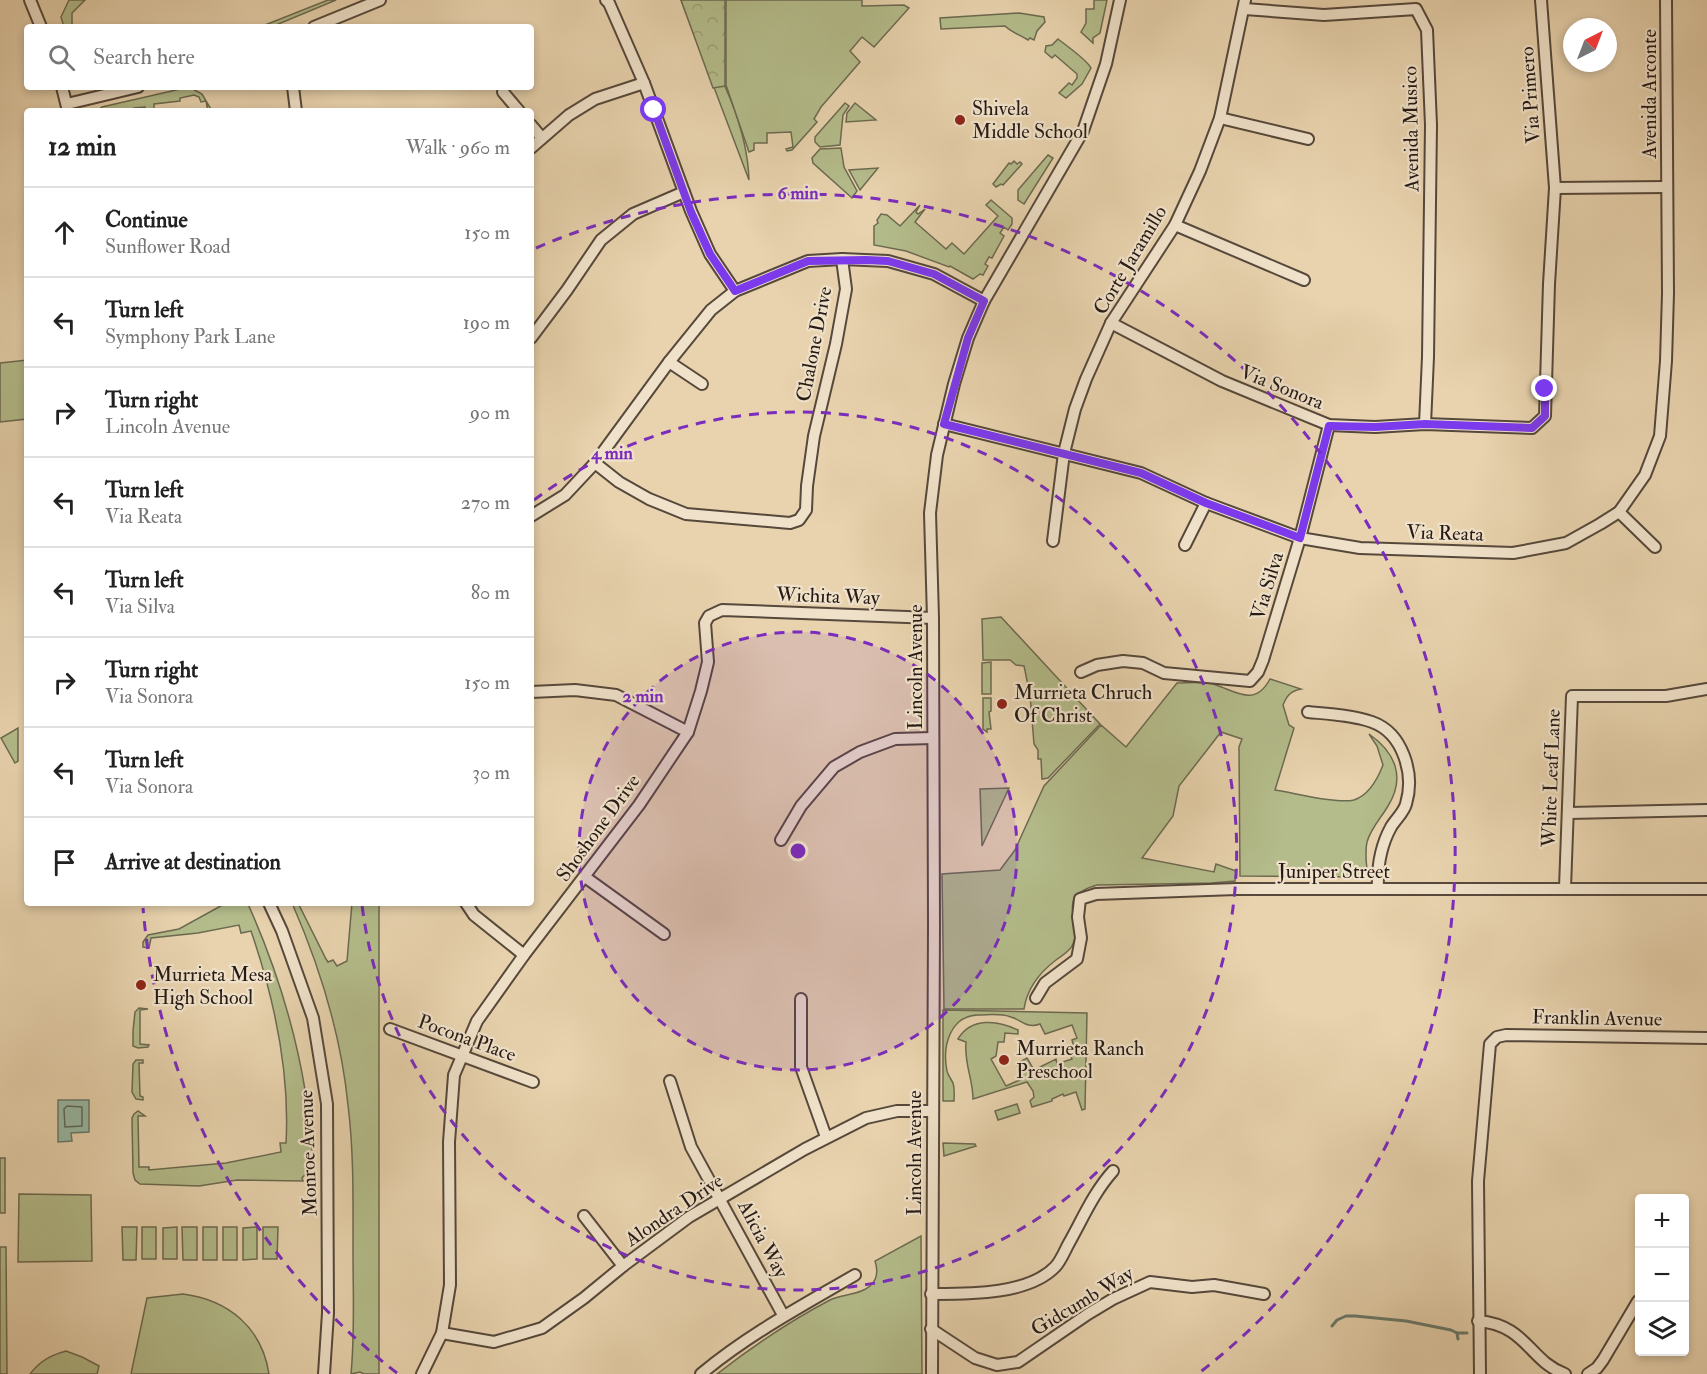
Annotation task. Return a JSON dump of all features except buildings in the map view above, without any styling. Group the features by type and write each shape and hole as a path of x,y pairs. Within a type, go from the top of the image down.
{"street":[{"path":"30,0 40,24"},
{"path":"321,24 380,0"},
{"path":"606,0 644,83 684,192 710,254 735,291"},
{"name":"Lincoln Avenue","path":"932,1374 933,618 930,513 937,455 968,338 984,301 1083,131 1107,64 1120,0"},
{"name":"Via Primero","path":"1542,0 1555,188"},
{"name":"Avenida Arconte","path":"1666,0 1667,187"},
{"name":"Corte Jaramillo","path":"1053,541 1064,453 1075,409 1111,323 1174,225 1200,171 1220,118 1245,5"},
{"name":"Avenida Musico","path":"1245,5 1324,15 1416,9 1427,30 1431,125 1425,424"},
{"path":"534,145 569,115 596,99 644,83"},
{"path":"63,90 67,107 127,90"},
{"path":"293,90 296,108"},
{"path":"503,92 516,108"},
{"path":"1220,118 1308,140"},
{"path":"534,129 541,137"},
{"path":"1555,188 1667,187"},
{"name":"Via Reata","path":"944,424 1141,473 1206,503 1300,538 1360,548 1513,553 1566,543 1619,512 1645,475 1660,436 1666,361 1667,187"},
{"name":"Via Sonora","path":"1111,323 1222,381 1329,426 1375,427 1425,424 1532,428 1545,416 1555,188"},
{"path":"534,334 601,240 633,214 684,192"},
{"path":"1174,225 1304,280"},
{"path":"534,514 565,495 595,463 669,362 711,310 735,291 808,261 842,259 888,261 934,274 984,301"},
{"name":"Chalone Drive","path":"595,463 619,482 649,500 686,514 790,524 799,520 806,510 814,436 836,344 846,289 842,259"},
{"path":"669,362 702,384"},
{"name":"Via Silva","path":"1081,672 1098,665 1123,661 1143,663 1164,673 1248,681 1258,672 1300,538 1329,426"},
{"path":"1185,545 1206,503"},
{"path":"1619,512 1655,547"},
{"name":"Wichita Way","path":"722,610 933,618"},
{"name":"Shoshone Drive","path":"422,1374 442,1333 450,1285 448,1142 454,1075 477,1021 524,955 639,805 688,732 708,662 705,623 709,616 722,610"},
{"name":"White Leaf Lane","path":"1565,888 1572,696 1666,696 1707,689"},
{"path":"534,692 575,690 616,695 688,732"},
{"path":"1308,712 1352,717 1374,723 1389,733 1402,751 1408,767 1410,785 1406,806 1382,846 1377,867 1378,889"},
{"path":"781,840 801,806 834,767 860,752 895,739 933,738"},
{"path":"1569,813 1707,810"},
{"path":"585,877 664,934"},
{"name":"Juniper Street","path":"1036,998 1045,983 1077,959 1081,938 1077,908 1080,899 1096,894 1236,889 1707,889"},
{"name":"Monroe Avenue","path":"270,906 282,931 313,1018 327,1104 328,1302 324,1374"},
{"path":"468,906 474,915 524,955"},
{"path":"801,999 801,1067 826,1137"},
{"name":"Pocona Place","path":"390,1029 532,1082"},
{"name":"Franklin Avenue","path":"1478,1321 1478,1181 1490,1044 1497,1037 1506,1035 1707,1038"},
{"name":"Alicia Way","path":"670,1081 691,1147 721,1198 783,1315"},
{"name":"Alondra Drive","path":"442,1333 494,1342 542,1328 690,1217 826,1137 866,1119 897,1111 932,1111"},
{"name":"Gidcumb Way","path":"931,1294 980,1294 1034,1282 1056,1266 1087,1208 1113,1171"},
{"path":"584,1216 623,1266"},
{"path":"701,1374 730,1350 783,1315 855,1275"},
{"name":"Gidcumb Way","path":"931,1329 975,1358 997,1365 1018,1362 1088,1314 1113,1299 1150,1282 1192,1287 1214,1285 1264,1294"},
{"path":"1588,1374 1603,1360 1637,1302"},
{"path":"1480,1374 1478,1321 1502,1325 1520,1337 1553,1368 1565,1374"}],"green space":[{"path":"69,0 85,0 72,13 72,24 63,24 61,17"},
{"path":"328,0 336,0 278,24 268,24"},
{"path":"681,0 715,64 734,109 742,132 749,180"},
{"path":"681,0 725,0 725,86 713,88"},
{"path":"726,0 862,0 862,6 904,5 909,8 874,47 862,37 850,51 860,62 821,107 814,119 817,122 792,150 787,151 786,149 793,147 791,132 767,133 767,143 754,143 754,150 749,152 726,85"},
{"path":"1094,0 1107,0 1100,33 1093,38 1093,43 1081,32 1086,23 1086,9 1094,9"},
{"path":"1019,13 1044,17 1045,22 1037,31 1034,40 1030,38 1028,40 1005,26 941,29 940,18"},
{"path":"1058,39 1091,68 1082,84 1066,98 1059,93 1069,83 1072,85 1077,74 1055,55 1052,58 1045,52 1046,46 1052,45"},
{"path":"176,90 195,90 202,94 210,108 207,108 206,101 201,102 199,97 194,95 180,98 180,101 154,104 154,108 102,107"},
{"path":"845,103 849,106 843,115 840,145 820,147 815,142 815,137"},
{"path":"855,103 876,120 846,122 847,113"},
{"path":"841,148 844,167 857,191 852,198 813,163 812,158 820,149"},
{"path":"1048,155 1053,158 1024,204 1018,200 1018,190"},
{"path":"1014,161 1022,164 1003,185 996,187 993,184 1009,163"},
{"path":"878,168 860,190 849,170"},
{"path":"991,200 1012,218 1012,224 1008,230 1004,227 1000,233 1004,236 992,258 989,257 985,264 988,266 983,275 980,274 973,279 950,266 906,251 874,245 874,226 878,223 877,220 881,214 887,215 900,226 920,205 916,212 918,214 925,209 915,222 946,249 952,243 964,254 998,216 986,205"},
{"path":"24,360 24,419 0,422 0,363"},
{"path":"1001,617 1100,724 1048,778 1042,779 1041,759 1038,759 1038,750 1034,744 1030,695 1024,666 1016,665 1010,660 983,660 982,619"},
{"path":"991,662 991,694 982,694 982,663"},
{"path":"1270,679 1301,689 1290,694 1283,705 1289,725 1294,728 1275,790 1327,799 1354,800 1368,790 1383,765 1377,746 1369,734 1391,757 1397,775 1396,785 1388,806 1367,842 1367,870 1360,877 1240,876 1239,747 1242,739 1221,732 1179,786 1173,816 1142,858 1214,872 1216,864 1236,871 1235,881 1097,885 1084,890 1076,896 1073,903 1076,935 1072,947 1039,976 1028,994 1024,1009 944,1009 942,874 1000,870 1015,850 1044,786 1101,725 1126,747 1177,683 1207,683 1238,694 1252,695 1264,688"},
{"path":"983,698 991,698 991,711 989,712 991,729 987,729 987,732 983,729"},
{"path":"18,728 18,761 15,763 1,738"},
{"path":"1009,788 982,846 980,789"},
{"path":"221,906 249,906 284,999 300,1065 311,1132 313,1166 302,1178 303,1181 237,1180 199,1186 140,1184 135,1180 132,1118 138,1111 145,1116 138,1116 139,1167 149,1167 149,1170 226,1163 281,1152 280,1143 286,1143 287,1116 279,1036 267,982 251,931 241,933 239,925 198,933 151,938 149,948 143,947 143,942 148,935 179,929"},
{"path":"293,906 300,906 328,962 333,960 337,966 347,961 352,906 379,906 379,1374 360,1372 351,1374 353,1178 350,1123 345,1079 335,1027 312,952"},
{"path":"139,1008 148,1009 140,1010 140,1044 149,1045 148,1047 133,1046 135,1012"},
{"path":"943,1010 1087,1013 1085,1109 1082,1110 1076,1092 1064,1096 1063,1094 1052,1101 1032,1107 1030,1101 1034,1097 1033,1091 1027,1082 973,1099 966,1058 966,1042 958,1039 963,1032 977,1024 985,1022 1002,1024 1018,1030 1018,1034 1005,1033 1004,1042 998,1042 996,1056 991,1059 1006,1086 1024,1078 1016,1064 1027,1058 1034,1070 1056,1059 1057,1064 1072,1059 1069,1050 1074,1048 1072,1040 1077,1038 1072,1025 1045,1034 1040,1024 1028,1025 1011,1017 999,1015 968,1017 961,1021 950,1034 946,1061 947,1071 954,1085 954,1101 943,1101"},
{"path":"136,1060 143,1060 143,1063 139,1063 140,1096 143,1100 136,1099 132,1092 133,1064"},
{"path":"1017,1104 1020,1113 998,1120 995,1111"},
{"path":"943,1143 975,1144 976,1146 944,1156"},
{"path":"0,1158 5,1158 5,1213 0,1213"},
{"path":"19,1194 91,1195 92,1261 18,1262"},
{"path":"122,1227 137,1227 136,1260 123,1260"},
{"path":"142,1227 156,1227 156,1259 142,1259"},
{"path":"177,1227 177,1259 163,1259 163,1228"},
{"path":"182,1227 197,1227 197,1260 183,1260"},
{"path":"203,1227 217,1227 217,1260 203,1260"},
{"path":"223,1227 237,1227 237,1260 223,1260"},
{"path":"257,1227 257,1259 243,1260 243,1228"},
{"path":"263,1227 278,1227 277,1259 263,1259"},
{"path":"921,1236 922,1374 717,1374 772,1334 815,1308 835,1298 866,1289 876,1277 875,1261"},
{"path":"0,1247 6,1247 7,1374 0,1374"},
{"path":"183,1294 215,1303 241,1319 259,1343 269,1374 131,1374 147,1298"},
{"path":"66,1351 99,1366 97,1374 30,1374 46,1359"}],"water":[{"path":"58,1100 89,1100 89,1132 71,1133 72,1141 58,1142"}],"waterway":[{"path":"1332,1326 1337,1320 1346,1316 1406,1321 1451,1330 1457,1333 1458,1339"},
{"path":"1457,1333 1467,1333"}],"place":[{"name":"Shivela Middle School","path":"960,120"},
{"name":"Murrieta Chruch Of Christ","path":"1002,704"},
{"name":"Murrieta Mesa High School","path":"141,985"},
{"name":"Murrieta Ranch Preschool","path":"1004,1060"}],"route":[{"path":"654,110 691,212 710,254 735,291 808,261 842,259 888,261 934,274 984,301 968,338 944,424 1141,473 1206,503 1300,538 1329,426 1375,427 1425,424 1532,428 1545,416 1545,389"}]}
